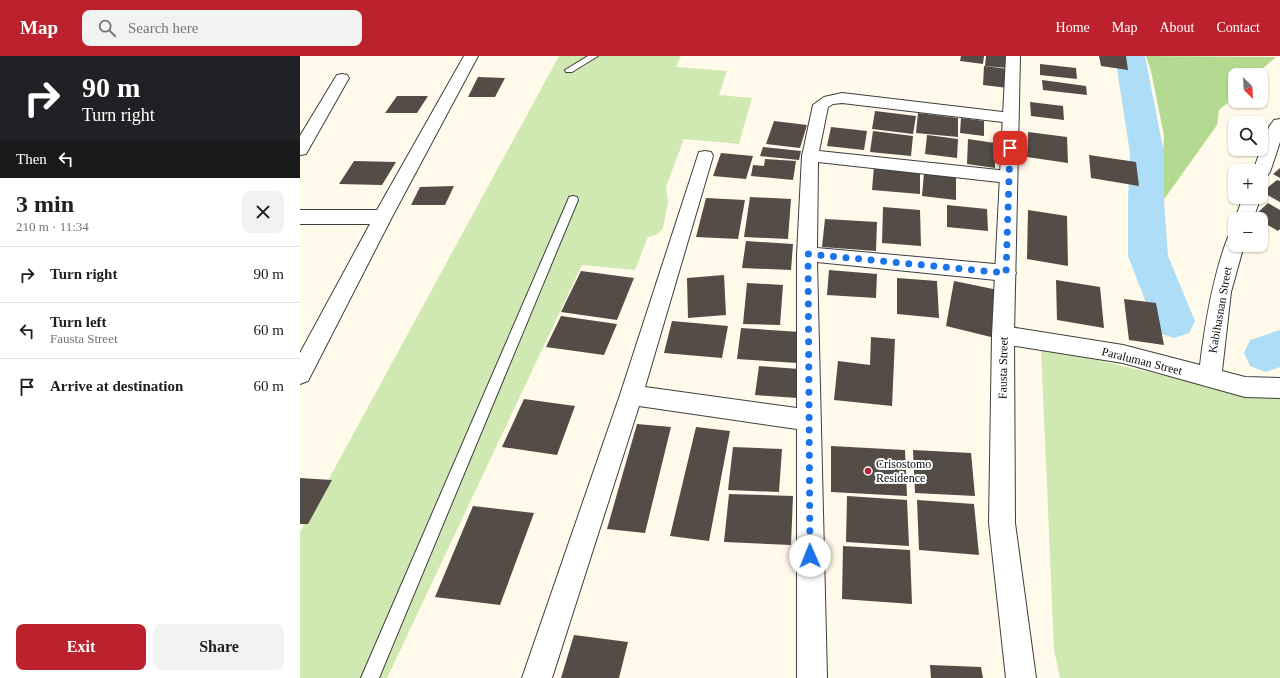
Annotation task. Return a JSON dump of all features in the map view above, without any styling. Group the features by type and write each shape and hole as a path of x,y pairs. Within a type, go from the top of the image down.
{"street":[{"path":"300,374 383,217 471,56"},
{"name":"Fausta Street","path":"1013,56 1003,335 1002,523 1021,678"},
{"path":"300,150 342,78"},
{"path":"812,678 808,254 810,156 821,105 829,100 842,98 1011,118"},
{"path":"1264,164 1277,127 1280,124"},
{"path":"537,678 631,394 705,156"},
{"path":"810,156 1008,177"},
{"path":"300,217 383,217"},
{"name":"Kabihasnan Street","path":"1210,378 1217,320 1227,263 1231,252"},
{"path":"808,254 1006,273"},
{"name":"Paraluman Street","path":"1003,335 1123,354 1245,387 1280,388"},
{"path":"631,394 809,420"}],"lane":[{"path":"569,70 594,56"},
{"path":"370,678 573,200"}],"green space":[{"path":"559,56 681,56 676,67 727,71 719,95 752,98 739,144 684,139 666,187 668,202 663,228 658,234 648,237 635,270 582,265 387,678 300,678 300,532"},
{"path":"1146,56 1276,57 1263,68 1228,68 1228,103 1219,110 1217,125 1160,205 1164,136 1151,71"},
{"path":"1041,347 1251,396 1280,399 1280,678 1060,678 1054,650"}],"building":[{"path":"961,56 984,56 983,64 960,61"},
{"path":"986,56 1008,56 1007,68 985,66"},
{"path":"1099,56 1126,56 1128,70 1101,66"},
{"path":"1040,64 1076,68 1077,79 1040,75"},
{"path":"984,66 1008,69 1008,88 983,85"},
{"path":"478,77 505,78 495,97 468,97"},
{"path":"1042,80 1086,86 1087,95 1043,90"},
{"path":"397,96 428,96 417,113 385,113"},
{"path":"1030,102 1063,106 1064,120 1031,116"},
{"path":"875,111 916,116 913,134 872,129"},
{"path":"918,113 958,118 958,137 916,133"},
{"path":"961,118 984,121 984,136 960,133"},
{"path":"774,121 807,125 800,148 766,144"},
{"path":"831,127 867,131 864,150 827,146"},
{"path":"873,131 913,136 911,156 870,152"},
{"path":"1028,132 1067,137 1068,163 1027,157"},
{"path":"927,135 958,139 957,158 925,154"},
{"path":"968,139 995,143 995,168 967,164"},
{"path":"763,147 801,151 799,160 760,156"},
{"path":"721,153 753,156 746,179 713,176"},
{"path":"1089,155 1136,162 1139,186 1091,178"},
{"path":"765,159 796,161 793,180 751,176 753,165 764,166"},
{"path":"354,161 396,162 382,185 339,184"},
{"path":"874,166 920,170 920,194 872,190"},
{"path":"1280,168 1280,178 1273,174"},
{"path":"924,173 956,176 956,200 922,196"},
{"path":"1277,180 1280,181 1280,202 1268,195 1268,187"},
{"path":"454,186 445,205 411,205 420,187"},
{"path":"750,197 791,199 788,239 744,237"},
{"path":"706,198 745,200 738,239 696,237"},
{"path":"1268,203 1280,210 1280,229 1278,231 1268,225 1268,212 1258,212"},
{"path":"947,205 987,209 988,231 947,227"},
{"path":"883,207 920,210 921,246 882,243"},
{"path":"1028,210 1067,216 1068,266 1027,259"},
{"path":"825,219 877,222 876,251 822,247"},
{"path":"746,241 793,244 791,270 742,268"},
{"path":"829,270 877,274 876,298 827,295"},
{"path":"581,271 634,278 617,320 561,312"},
{"path":"724,275 726,315 688,318 687,278"},
{"path":"897,278 937,281 939,318 897,314"},
{"path":"1056,280 1100,287 1104,328 1057,320"},
{"path":"954,281 998,290 991,337 946,326"},
{"path":"747,283 783,285 780,325 743,324"},
{"path":"1124,299 1156,303 1164,345 1129,340"},
{"path":"561,316 617,324 604,355 546,347"},
{"path":"672,321 728,326 722,358 664,353"},
{"path":"741,328 800,332 798,363 737,359"},
{"path":"871,337 895,339 892,406 834,400 838,361 870,365"},
{"path":"759,366 799,369 797,398 755,395"},
{"path":"524,399 575,406 557,455 502,447"},
{"path":"637,424 671,427 645,533 607,529"},
{"path":"696,427 730,431 709,541 670,536"},
{"name":"Crisostomo Residence","path":"831,446 905,450 907,496 831,492"},
{"path":"733,447 782,449 779,492 728,490"},
{"path":"913,450 971,453 975,496 915,493"},
{"path":"300,478 332,480 308,524 300,524"},
{"path":"729,494 793,496 791,545 724,542"},
{"path":"847,496 907,500 909,546 846,542"},
{"path":"917,500 974,504 979,555 919,550"},
{"path":"473,506 534,513 500,605 435,597"},
{"path":"843,546 910,550 912,604 842,599"},
{"path":"574,635 628,642 619,678 561,678"},
{"path":"930,665 981,667 983,678 931,678"}],"waterway":[{"path":"1130,56 1147,153 1146,200 1148,256 1174,321"},
{"path":"1266,353 1280,348"}],"place":[{"name":"Crisostomo Residence","path":"868,471"}],"route":[{"path":"810,556 808,254 1006,273 1010,148"}]}
